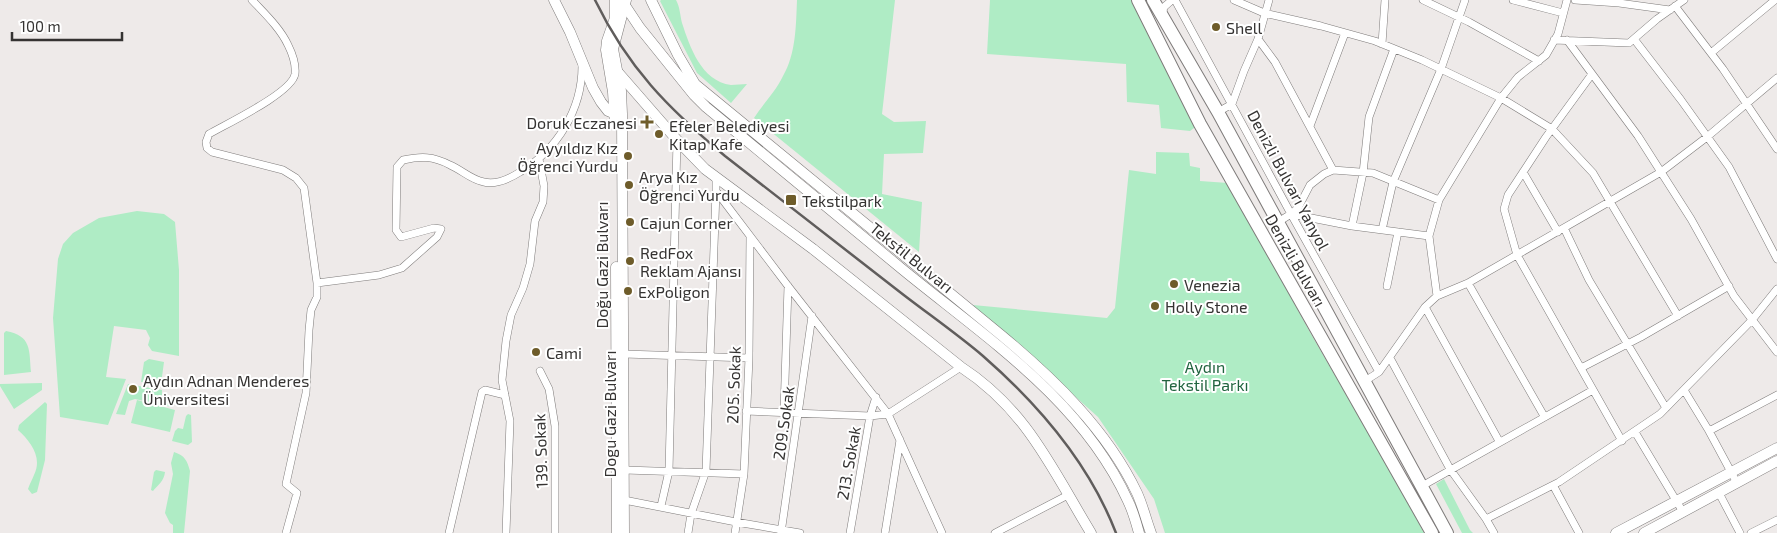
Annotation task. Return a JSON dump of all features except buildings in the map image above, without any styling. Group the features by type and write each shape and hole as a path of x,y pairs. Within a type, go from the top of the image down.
{"highway":[{"name":"Denizli Bulvarı","path":"1138,0 1200,124 1432,533"},
{"name":"Denizli Bulvarı","path":"1153,0 1218,112 1447,533"}],"main road":[{"path":"554,0 593,88 608,111 615,114"},
{"path":"560,0 575,29 596,84 603,91 617,91"},
{"name":"Doğu Gazi Bulvarı","path":"615,0 615,18 606,50 617,91 615,114 622,473 616,533"},
{"name":"Tekstil Bulvarı","path":"651,0 678,55 695,84 1007,340 1072,400 1112,450 1138,494 1151,533"},
{"name":"Dogu Gazi Bulvarı","path":"620,354 617,91 613,48 620,26 624,2"},
{"name":"Tekstil Bulvarı","path":"624,2 640,28 706,108 904,271 997,344 1048,391 1081,428 1106,461 1128,501 1139,533"},
{"path":"620,26 630,23 640,28"},
{"path":"668,62 674,61 678,55"},
{"path":"616,70 705,169 813,249 1002,398 1018,416 1048,459 1091,533"},
{"path":"1616,533 1777,448"},
{"path":"1650,532 1777,461"},
{"name":"Dogu Gazi Bulvarı","path":"622,473 624,533"}],"street":[{"path":"252,0 277,28 288,44 294,58 295,75 292,82 280,94 209,134 206,142 207,148 212,152 284,170 296,178 304,188 317,284 317,297 311,310 306,393 286,484 297,493 286,533"},
{"path":"1162,16 1164,7 1174,0"},
{"name":"Denizli Bulvarı Yanyol","path":"1174,0 1379,372"},
{"path":"1234,0 1264,13 1382,44 1441,69 1501,98 1552,129 1593,174 1611,201 1678,316"},
{"path":"1218,112 1232,104 1258,39 1269,0"},
{"path":"1382,44 1385,0"},
{"path":"1423,0 1539,61"},
{"path":"1382,230 1394,182 1441,69 1460,18 1464,0"},
{"path":"1513,0 1564,13"},
{"path":"1437,296 1429,236 1439,200 1501,98 1518,77 1546,55 1554,40 1567,0"},
{"path":"1575,0 1619,2 1672,8 1711,53 1777,149"},
{"path":"1554,40 1629,43 1684,0"},
{"path":"1711,53 1775,0"},
{"path":"1310,126 1345,33"},
{"path":"1258,39 1275,62 1333,170"},
{"path":"1634,39 1729,167 1777,259"},
{"path":"1567,40 1638,136 1691,219 1729,286 1777,352"},
{"path":"1352,226 1363,173 1369,117 1394,49"},
{"path":"317,284 379,276 402,268 437,237 441,228 434,228 401,237 396,230 397,167 403,160 429,157 450,164 470,177 485,183 507,180 533,164 553,146 565,127 578,99 582,81 582,61"},
{"path":"1592,74 1508,195 1504,209 1517,255 1622,441"},
{"path":"1365,381 1379,372 1425,307 1437,296 1468,283 1661,172 1707,137 1777,78"},
{"path":"661,506 669,470 677,140"},
{"path":"506,533 510,421 502,380 511,314 523,288 530,264 535,221 543,202 544,186 539,158"},
{"path":"1278,222 1298,208 1310,185 1324,174 1333,170 1373,173 1439,200"},
{"path":"1523,172 1561,230 1666,408"},
{"path":"688,533 690,514 706,472 716,177"},
{"path":"716,191 888,414 938,529 942,533"},
{"path":"1291,214 1352,226 1429,236"},
{"path":"1387,286 1398,232"},
{"name":"205. Sokak","path":"735,533 744,474 750,237"},
{"path":"1468,283 1544,416"},
{"path":"784,412 788,286"},
{"path":"1581,368 1678,316 1729,286"},
{"path":"1486,519 1552,486 1622,441 1666,408 1752,320 1777,289"},
{"path":"1425,307 1499,441"},
{"name":"209.Sokak","path":"781,532 812,316"},
{"path":"620,354 748,358"},
{"path":"1390,358 1450,469 1494,533"},
{"path":"746,411 870,416 888,414 961,367"},
{"name":"139. Sokak","path":"540,371 550,389 554,411 554,533"},
{"path":"449,533 482,392 485,390 505,395"},
{"path":"1422,486 1499,441 1593,390"},
{"path":"1684,390 1736,483"},
{"path":"1708,431 1777,395"},
{"name":"213. Sokak","path":"850,533 870,416 876,397"},
{"path":"1635,432 1683,512"},
{"path":"885,533 900,440"},
{"path":"622,473 669,470 744,474"},
{"path":"1552,486 1580,533"},
{"path":"1719,492 1740,533"},
{"path":"995,533 1009,530 1068,495"},
{"path":"624,500 661,506 690,514 781,532 800,533"},
{"path":"1751,533 1777,520"}],"green space":[{"path":"661,0 676,0 693,52 704,70 721,82 731,85 747,84 731,103 697,73"},
{"path":"797,0 895,0 882,114 894,122 926,121 923,153 884,154 882,194 922,202 919,252 754,118 777,87 791,58"},
{"path":"990,0 1134,0 1198,125 1190,131 1161,128 1159,105 1127,102 1126,64 987,54"},
{"name":"Aydın Tekstil Parkı","path":"1156,152 1189,153 1190,166 1200,168 1200,181 1228,183 1424,533 1165,533 1154,499 1098,417 973,305 1107,318 1115,308 1129,170 1156,174"},
{"path":"137,211 164,214 175,222 179,270 179,356 152,351 148,345 150,338 146,330 114,326 106,377 126,379 108,425 60,417 53,318 58,259 63,244 73,233 99,218"},
{"path":"6,331 21,336 25,340 28,345 31,372 4,375 4,333"},
{"path":"149,359 164,362 161,384 141,382 144,362"},
{"path":"42,383 42,390 14,409 0,386 0,384"},
{"path":"128,384 162,390 162,398 175,400 172,407 135,399 129,401 125,415 116,414"},
{"path":"137,400 175,410 170,432 131,423"},
{"path":"45,402 47,404 45,460 37,492 32,494 28,489 36,468 36,456 31,444 18,430 19,425"},
{"path":"188,414 191,415 192,442 188,445 172,441 175,431 178,428 183,429"},
{"path":"174,452 185,459 190,471 184,533 173,533 173,525 165,513 173,474 171,463"},
{"path":"156,470 165,472 162,480 153,491 151,490"},
{"path":"1444,479 1473,533 1462,533 1436,484"}],"railway":[{"path":"595,0 621,46 636,67 651,86 685,121 725,156 973,347 1024,394 1077,459 1105,507 1116,533"}],"place":[{"name":"Shell","path":"1216,27"},
{"name":"Doruk Eczanesi","path":"647,122"},
{"name":"Efeler Belediyesi Kitap Kafe","path":"659,134"},
{"name":"Ayyıldız Kız Öğrenci Yurdu","path":"628,156"},
{"name":"Arya Kız Öğrenci Yurdu","path":"629,185"},
{"name":"Tekstilpark","path":"791,200"},
{"name":"Cajun Corner","path":"630,222"},
{"name":"RedFox Reklam Ajansı","path":"630,261"},
{"name":"Venezia","path":"1174,284"},
{"name":"ExPoligon","path":"628,291"},
{"name":"Holly Stone","path":"1155,306"},
{"name":"Cami","path":"536,352"},
{"name":"Aydın Adnan Menderes Üniversitesi","path":"133,389"}]}
